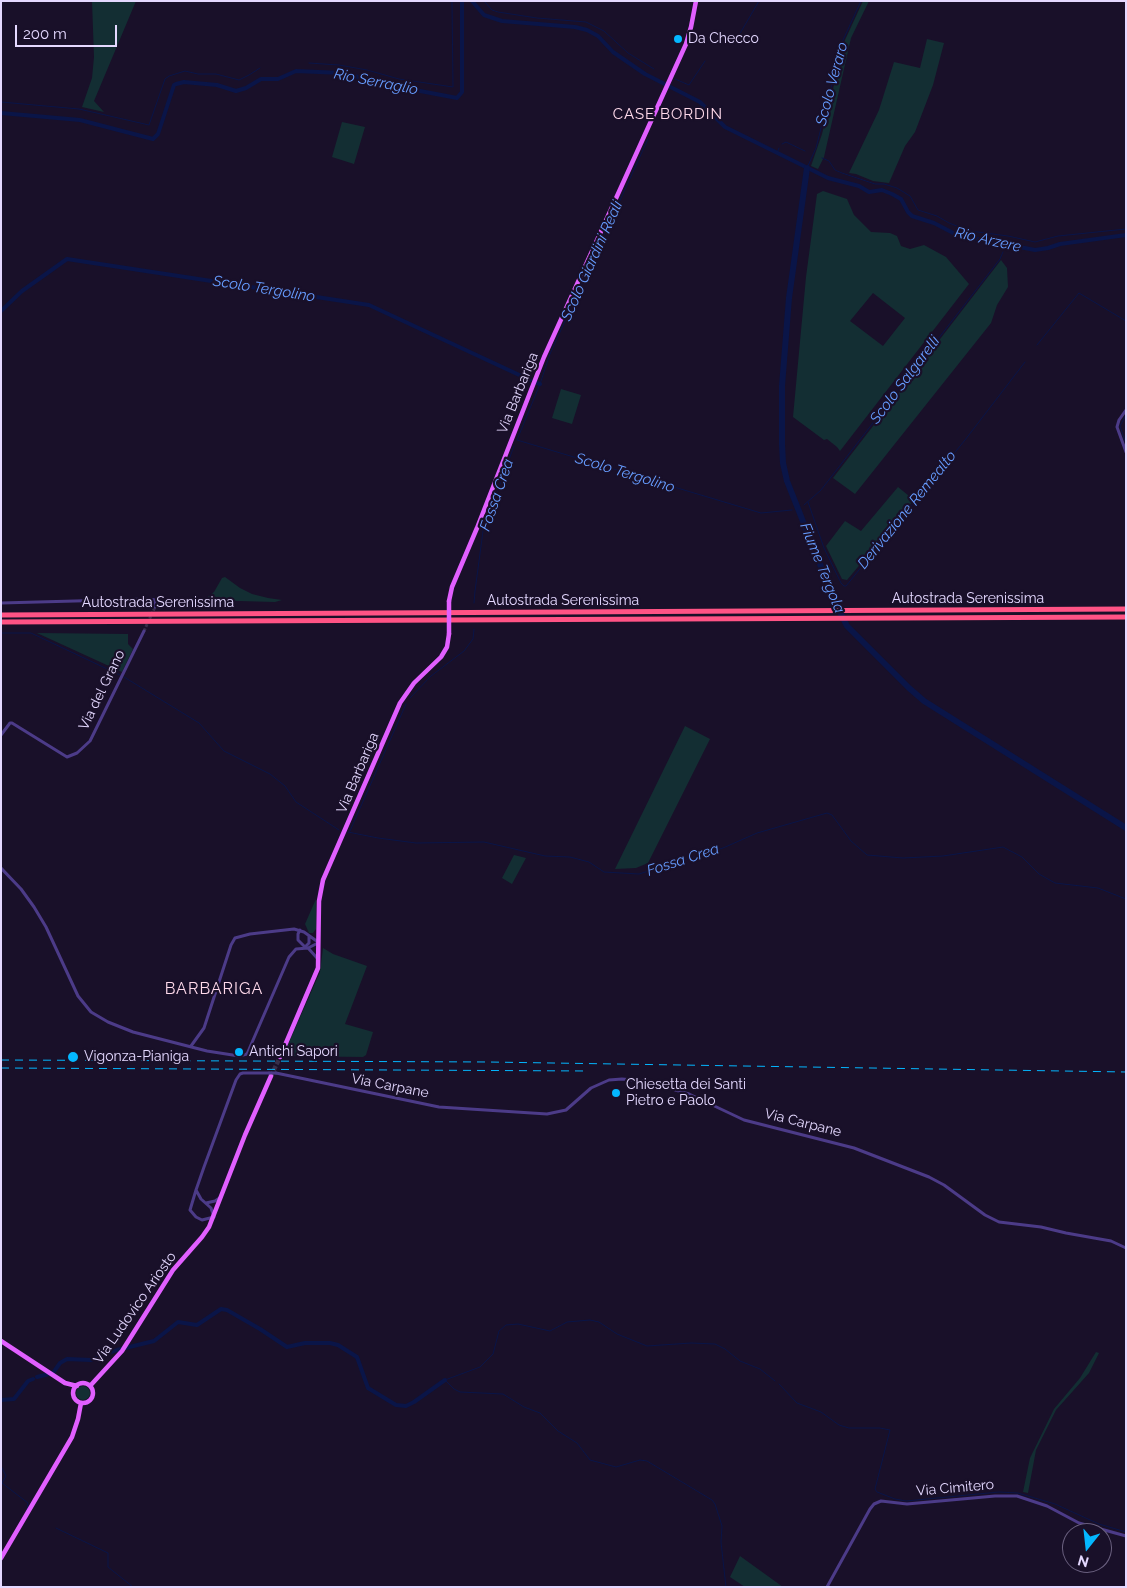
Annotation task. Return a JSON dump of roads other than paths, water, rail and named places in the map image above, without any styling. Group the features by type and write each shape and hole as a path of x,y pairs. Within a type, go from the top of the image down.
{"highway":[{"name":"Autostrada Serenissima","path":"1,615 1126,609"},
{"name":"Autostrada Serenissima","path":"1,622 1126,616"}],"main road":[{"name":"Via Barbariga","path":"280,1057 314,979 319,960 320,900 323,880 400,703 411,687 441,657 447,647 449,601 452,587 480,523 544,358 688,37 696,1"},
{"name":"Via Ludovico Ariosto","path":"90,1386 128,1343 173,1270 207,1230 214,1217 241,1143 272,1074"},
{"path":"1,1341 65,1382 77,1386 84,1384 90,1386 92,1398 87,1402 81,1403 76,1400 65,1382"},
{"path":"73,1394 77,1386"},
{"path":"1,1558 72,1437 81,1403"}],"street":[{"path":"1126,410 1119,420 1117,427 1126,452"},
{"path":"1,603 149,598 155,600 155,607"},
{"name":"Via del Grano","path":"1,735 12,723 67,757 77,753 90,741 144,631"},
{"path":"1,868 21,889 34,907 54,943 78,996 91,1012 127,1030 222,1054 238,1056 247,1054 289,956 296,949 319,943"},
{"path":"308,935 315,933 319,928"},
{"path":"190,1046 204,1028 231,945 235,938 290,929 300,930 319,943"},
{"path":"300,930 298,940 313,952 319,960"},
{"path":"307,947 310,943 308,935"},
{"name":"Via Carpane","path":"196,1190 237,1077 244,1073 272,1074 439,1107 548,1114 566,1110 591,1088 609,1080 622,1079 645,1081 689,1094 744,1120 854,1148 929,1177 944,1185 985,1215 999,1222 1041,1227 1111,1241 1126,1248"},
{"path":"196,1190 198,1196 211,1208 214,1217 202,1220"},
{"path":"196,1190 190,1210 196,1217 206,1222 207,1230"},
{"path":"206,1203 221,1197"},
{"name":"Via Cimitero","path":"827,1587 870,1509 874,1504 881,1501 907,1504 994,1496 1017,1496 1047,1506 1079,1523 1126,1536"}],"waterway":[{"path":"309,63 339,65 399,79 453,87 452,1"},
{"name":"Rio Serraglio","path":"1,113 80,120 153,139 158,134 174,85 176,84 184,82 217,85 236,91 246,88 261,79 278,79 296,71 342,73 394,86 457,98 462,92 462,1"},
{"name":"Rio Serraglio","path":"472,1 484,15 502,21 575,27 587,30 598,36 613,52 645,74 700,102 725,127 828,178 859,186 869,192 882,190 892,194 901,199 912,216 934,223 957,235 1035,250 1060,244 1126,235"},
{"path":"484,1 492,10 498,12 537,18 586,22 604,31 628,53 654,69"},
{"name":"Scolo Giardini Reali","path":"735,42 759,1"},
{"name":"Scolo Veraro","path":"807,168 816,148 843,40 861,1"},
{"name":"Scolo Giardini Reali","path":"675,79 689,85 705,61"},
{"path":"1,102 79,109 149,125 165,79 169,76 185,71 198,74 216,74 239,80 260,68"},
{"name":"Scolo Tergolino","path":"648,139 550,354 517,440 761,513 792,510"},
{"path":"782,144 786,142 805,151"},
{"name":"Rio Serraglio","path":"777,153 779,148"},
{"name":"Rio Arzere","path":"822,158 829,161 835,170 842,173 875,184 884,184 897,188 910,196 918,210 937,216 970,231 1035,242 1058,236 1126,229"},
{"name":"Fiume Tergola","path":"807,168 789,298 782,386 783,463 787,481 835,602 847,626 924,701 1126,828"},
{"name":"Scolo Salgarelli","path":"804,505 821,490 1000,259 1003,252"},
{"name":"Scolo Tergolino","path":"1,311 22,291 67,259 369,305 530,380"},
{"name":"Derivazione Remealto","path":"1037,345 1079,293 1126,321"},
{"name":"Derivazione Remealto","path":"808,502 824,548 841,583 846,586 965,440 1025,362"},
{"name":"Derivazione Remealto","path":"1126,415 1120,426 1126,444"},
{"name":"Fossa Crea","path":"474,603 483,531 514,446"},
{"name":"Fossa Crea","path":"410,698 431,676 464,651 473,639 474,629"},
{"path":"1,633 31,633 120,675"},
{"path":"124,677 199,723 224,751 270,774 285,786 296,802 339,830"},
{"name":"Fossa Crea","path":"350,831 406,704"},
{"name":"Fossa Crea","path":"348,832 416,843 484,842 545,856 570,857 589,862 604,872 639,874 723,848 757,833 827,813 832,815 851,841 867,855 903,858 943,856 1003,847 1022,857 1039,874 1055,883 1098,888 1126,899"},
{"path":"37,1377 53,1373 60,1363 67,1359 91,1360 117,1350 154,1341 178,1322 197,1325 221,1309 227,1310 287,1347 305,1343 330,1343 338,1345 357,1357 368,1388 396,1405 406,1406 414,1402 445,1380"},
{"path":"726,1587 721,1542 722,1526 712,1500 647,1461 640,1460 616,1467 590,1460 577,1443 558,1431 540,1413 524,1407 503,1394 460,1392 445,1380 480,1367 493,1354 499,1331 506,1325 518,1324 550,1331 567,1322 590,1320 599,1322 617,1334 647,1346 691,1343 715,1344 740,1361 760,1369 775,1381"},
{"path":"1,1400 14,1399 28,1381 33,1379"},
{"path":"779,1384 797,1403 821,1412 839,1425 849,1428 880,1428 890,1430 875,1489 877,1492 906,1501 999,1492 1018,1493 1055,1504 1099,1524 1126,1532"},
{"path":"1,1466 6,1476 2,1483 28,1503 27,1511"},
{"path":"56,1528 108,1553 108,1567 133,1587"}],"tunnel":[{"path":"144,631 155,607"},
{"path":"271,1076 280,1057"}],"railway":[{"path":"1,1060 489,1062 1126,1072"},
{"path":"1,1068 588,1071"}],"place":[{"name":"Da Checco","path":"678,39"},
{"name":"Antichi Sapori","path":"239,1052"},
{"name":"Vigonza-Pianiga","path":"73,1057"},
{"name":"Chiesetta dei Santi Pietro e Paolo","path":"616,1093"}],"district":[{"name":"CASE BORDIN","path":"668,114"},
{"name":"BARBARIGA","path":"214,989"}]}
